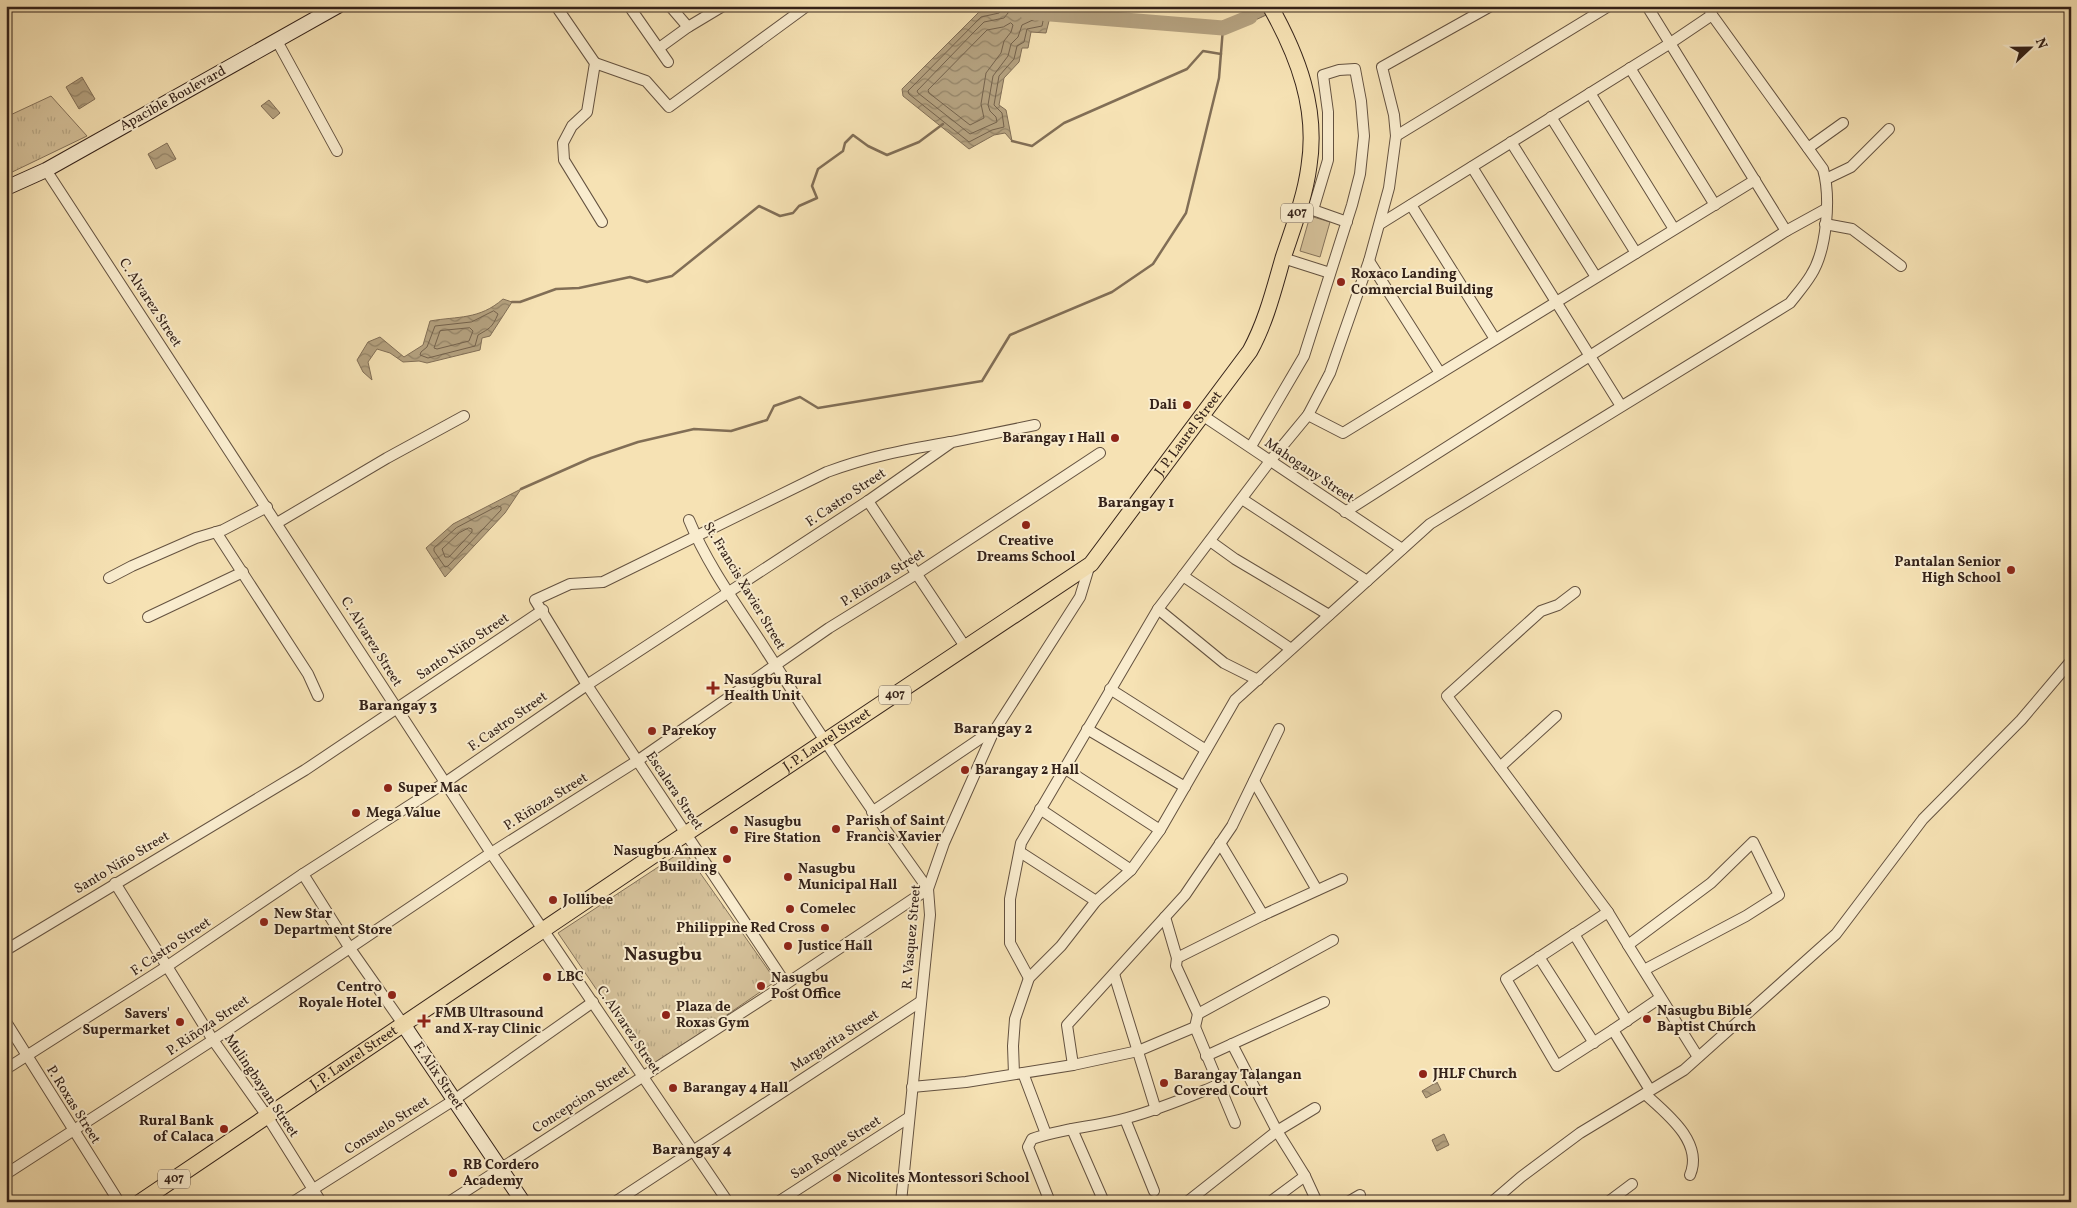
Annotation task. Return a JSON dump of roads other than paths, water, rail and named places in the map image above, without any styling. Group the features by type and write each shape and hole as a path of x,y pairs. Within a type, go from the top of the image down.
{"main road":[{"name":"J. P. Laurel Street","path":"140,1202 1090,564 1250,351 1256,339 1284,258 1310,166 1312,122 1306,85 1285,34 1272,11"}],"street":[{"name":"Apacible Boulevard","path":"6,188 46,170 338,6"},
{"path":"556,6 595,63 646,81 668,108 807,6"},
{"path":"670,6 688,27"},
{"path":"659,48 688,27 723,6"},
{"path":"1029,978 1010,943 1010,899 1021,843 1158,609 1270,461 1308,415 1330,373 1380,224 1389,188 1396,136 1394,115 1382,67 1491,6"},
{"path":"1396,136 1609,6"},
{"path":"1647,6 1786,231"},
{"path":"631,7 668,62"},
{"path":"1046,1134 1019,1074 1013,1046 1015,1019 1029,978 1061,946 1096,901 1131,870 1160,830 1235,700 1430,524 1790,303 1812,274 1823,242 1826,179 1823,169 1710,10 1669,44 1380,224"},
{"path":"277,41 337,151"},
{"path":"595,63 588,112 572,126 563,144 564,160 602,222"},
{"path":"1630,68 1715,205"},
{"path":"1253,443 1304,356 1347,222 1360,174 1364,136 1361,101 1355,69 1339,70 1323,75 1328,112 1328,160 1313,210 1347,222"},
{"path":"1590,94 1674,229"},
{"path":"1551,117 1636,253"},
{"path":"1808,148 1843,123"},
{"path":"1826,179 1851,167 1888,129"},
{"path":"1511,142 1596,278"},
{"path":"1472,167 1621,406"},
{"name":"C. Alvarez Street","path":"46,170 492,853 728,1202"},
{"path":"1308,415 1343,432 1755,180"},
{"path":"1411,205 1495,339"},
{"path":"1345,512 1786,231 1826,209"},
{"path":"1825,224 1852,229 1901,266"},
{"path":"1284,258 1330,273"},
{"path":"1368,261 1440,373"},
{"name":"Mahogany Street","path":"1202,415 1402,549"},
{"path":"278,523 387,458 464,416"},
{"name":"F. Castro Street","path":"6,1069 166,967 303,874 446,782 587,684 868,501 952,442 1035,424"},
{"path":"542,610 535,600 570,584 603,582 827,472 880,454 952,442"},
{"name":"P. Riñoza Street","path":"6,1174 213,1040 349,947 492,853 637,761 829,628 918,573 1100,453"},
{"path":"1242,498 1366,581"},
{"path":"868,501 918,573 966,648"},
{"path":"109,578 196,538 242,521 267,507"},
{"name":"St. Francis Xavier Street","path":"689,520 696,537 775,666 872,812 928,889"},
{"path":"216,532 308,674 318,696"},
{"path":"1210,541 1234,559 1329,615"},
{"name":"R. Vasquez Street","path":"901,1202 930,914 928,889 944,843 994,733 1080,597 1090,564"},
{"path":"148,617 243,572"},
{"path":"1183,576 1291,649"},
{"path":"1575,592 1558,605 1541,612 1447,696 1608,912 1698,1057"},
{"path":"1158,609 1224,663 1258,680"},
{"name":"Santo Niño Street","path":"6,950 305,770 542,610"},
{"name":"Escalera Street","path":"542,610 637,761 786,984"},
{"path":"1492,1202 1521,1177 1580,1133 1684,1070 1836,934 1923,819 2021,720 2071,661"},
{"path":"1110,689 1206,750"},
{"path":"1500,767 1556,716"},
{"path":"1073,1065 1067,1025 1185,895 1232,826 1279,728"},
{"path":"1087,729 1185,788"},
{"path":"872,812 984,736 994,733"},
{"path":"1064,768 1160,830"},
{"path":"1254,781 1317,890"},
{"path":"1040,809 1131,870"},
{"path":"1628,945 1711,883 1753,842 1779,895 1746,916 1644,970"},
{"path":"1220,843 1263,915"},
{"path":"1020,852 1096,901"},
{"name":"F. Alix Street","path":"303,874 349,947 523,1202"},
{"path":"1177,958 1263,915 1342,879"},
{"name":"Mulingbayan Street","path":"115,884 213,1040 267,1116 321,1202"},
{"name":"Concepcion Street","path":"449,1202 786,984 928,889"},
{"path":"1608,912 1506,979 1557,1066 1660,998"},
{"path":"1165,917 1177,958 1176,966 1198,1014 1195,1026 1235,1123"},
{"path":"1574,934 1627,1021"},
{"path":"1198,1014 1333,940"},
{"path":"1539,957 1594,1043"},
{"path":"1114,974 1156,1110"},
{"name":"Consuelo Street","path":"293,1202 454,1100 593,1002"},
{"name":"Margarita Street","path":"615,1202 920,1002"},
{"path":"1206,1056 1324,1002"},
{"name":"P. Roxas Street","path":"6,1022 119,1202"},
{"path":"912,1087 966,1082 1019,1074 1138,1051 1195,1026"},
{"path":"1614,1030 1647,1092 1677,1123 1689,1142 1694,1167 1690,1175"},
{"path":"1232,1044 1277,1131 1305,1176 1317,1202"},
{"path":"1050,1202 1028,1147 1032,1139 1046,1134 1125,1119 1156,1110 1218,1085"},
{"path":"1187,1202 1277,1131 1315,1108"},
{"name":"San Roque Street","path":"778,1202 908,1118"},
{"path":"1125,1119 1154,1191"},
{"path":"1072,1129 1104,1202"},
{"path":"1270,1202 1305,1176"},
{"path":"1608,1202 1632,1184"},
{"path":"1348,1202 1360,1195"}],"water":[{"path":"1009,6 1043,6 1049,21 1046,33 1031,32 1028,48 1022,48 1019,62 1004,78 999,105 1006,110 1012,141 1005,133 994,135 969,149 903,96 902,89 979,12"},
{"path":"1262,6 1286,6 1240,27 1228,23"},
{"path":"82,77 95,99 79,109 66,87"},
{"path":"269,100 280,113 273,119 261,106"},
{"path":"167,143 176,159 156,169 148,154"},
{"path":"503,299 512,302 490,336 482,338 480,350 427,363 419,361 403,362 390,353 377,349 368,362 372,380 363,372 357,360 368,342 380,337 404,357 423,345 430,321 477,314 494,306"},
{"path":"521,489 505,513 445,577 426,548 453,524"},
{"path":"1437,1082 1441,1090 1426,1098 1422,1091"},
{"path":"1444,1134 1449,1145 1437,1151 1432,1140"}],"waterway":[{"path":"1026,12 1223,28 1250,17"},
{"path":"521,489 591,458 638,442 694,429 731,431 767,420 774,406 800,397 818,408 982,381 1010,335 1112,292 1153,264 1186,213 1219,78 1223,28"},
{"path":"1012,141 1032,146 1064,123 1187,69 1203,51 1221,54"},
{"path":"512,302 520,302 556,289 579,288 630,277 647,282 672,276 759,206 780,216 793,213 799,206 817,198 812,186 818,169 843,151 845,143 853,135 868,146 887,155 919,142 943,124"}],"place":[{"name":"Roxaco Landing Commercial Building","path":"1341,282"},
{"name":"Dali","path":"1187,405"},
{"name":"Barangay 1 Hall","path":"1115,438"},
{"name":"Creative Dreams School","path":"1026,525"},
{"name":"Pantalan Senior High School","path":"2011,570"},
{"name":"Nasugbu Rural Health Unit","path":"713,688"},
{"name":"Parekoy","path":"652,731"},
{"name":"Barangay 2 Hall","path":"965,770"},
{"name":"Super Mac","path":"388,788"},
{"name":"Mega Value","path":"356,813"},
{"name":"Parish of Saint Francis Xavier","path":"836,829"},
{"name":"Nasugbu Fire Station","path":"734,830"},
{"name":"Nasugbu Annex Building","path":"727,859"},
{"name":"Nasugbu Municipal Hall","path":"788,877"},
{"name":"Jollibee","path":"553,900"},
{"name":"Comelec","path":"790,909"},
{"name":"New Star Department Store","path":"264,922"},
{"name":"Philippine Red Cross","path":"825,928"},
{"name":"Justice Hall","path":"788,946"},
{"name":"LBC","path":"547,977"},
{"name":"Nasugbu Post Office","path":"761,986"},
{"name":"Centro Royale Hotel","path":"392,995"},
{"name":"Plaza de Roxas Gym","path":"666,1015"},
{"name":"Nasugbu Bible Baptist Church","path":"1647,1019"},
{"name":"FMB Ultrasound and X-ray Clinic","path":"424,1021"},
{"name":"Savers' Supermarket","path":"180,1022"},
{"name":"JHLF Church","path":"1423,1074"},
{"name":"Barangay Talangan Covered Court","path":"1164,1083"},
{"name":"Barangay 4 Hall","path":"673,1088"},
{"name":"Rural Bank of Calaca","path":"224,1129"},
{"name":"RB Cordero Academy","path":"453,1173"},
{"name":"Nicolites Montessori School","path":"837,1178"}],"district":[{"name":"Barangay 1","path":"1136,503"},
{"name":"Barangay 3","path":"398,706"},
{"name":"Barangay 2","path":"993,729"},
{"name":"Nasugbu","path":"663,955"},
{"name":"Barangay 4","path":"692,1150"}]}
